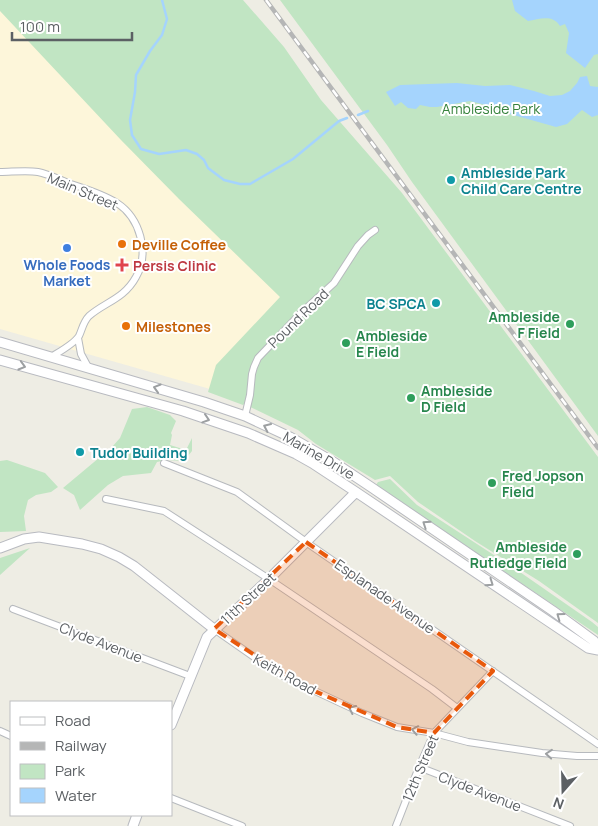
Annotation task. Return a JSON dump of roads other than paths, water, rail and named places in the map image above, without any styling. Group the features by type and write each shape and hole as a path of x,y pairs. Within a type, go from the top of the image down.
{"main road":[{"name":"Marine Drive","path":"0,342 204,402 245,416 290,437 371,486 554,611 594,641 598,648 588,648 356,492 296,454 230,427 183,411 0,360"},
{"path":"230,427 245,416"},
{"name":"11th Street","path":"172,722 207,637 269,579 356,492"},
{"name":"Keith Road","path":"0,548 24,539 39,537 101,549 120,557 134,566 214,629"}],"street":[{"name":"Main Street","path":"0,172 38,172 96,193 115,202 125,210 139,231 142,255 137,276 122,295 88,317 78,338 51,357"},
{"name":"Pound Road","path":"245,416 252,374 258,358 301,313 334,283 358,246 375,230"},
{"path":"78,338 81,354 88,368"},
{"name":"Esplanade Avenue","path":"164,462 237,492 306,542 598,744"},
{"path":"106,498 164,510 432,689 457,708"},
{"name":"Clyde Avenue","path":"13,609 190,676"},
{"name":"Keith Road","path":"214,629 285,677 362,713 397,726 468,742 542,753 598,756"},
{"name":"12th Street","path":"396,826 434,733 493,671"},
{"name":"Clyde Avenue","path":"419,767 570,826"},
{"path":"172,798 242,826"}],"water":[{"path":"512,0 598,0 598,54 594,55 585,68 566,53 569,33 565,24 560,26 554,20 546,18 528,21 515,11"},
{"path":"587,76 590,86 598,87 598,115 592,117 582,110 567,124 556,127 470,101 437,107 420,105 416,109 408,108 401,102 395,106 386,92 400,85 457,83 485,86 510,85 550,96 562,95 570,91 580,77"}],"waterway":[{"path":"162,0 167,19 162,35 136,75 130,120 132,135 141,149 159,154 186,150 197,154 204,160 208,168 224,180 240,184 250,184 293,159 339,121 347,118"},
{"path":"358,115 368,111"}],"railway":[{"path":"266,0 598,448"}],"place":[{"name":"Ambleside Park Child Care Centre","path":"451,180"},
{"name":"Deville Coffee","path":"122,244"},
{"name":"Whole Foods Market","path":"67,248"},
{"name":"Persis Clinic","path":"122,265"},
{"name":"BC SPCA","path":"436,303"},
{"name":"Ambleside F Field","path":"570,324"},
{"name":"Milestones","path":"126,326"},
{"name":"Ambleside E Field","path":"346,343"},
{"name":"Ambleside D Field","path":"411,398"},
{"name":"Tudor Building","path":"80,452"},
{"name":"Fred Jopson Field","path":"492,483"},
{"name":"Ambleside Rutledge Field","path":"577,554"}],"park label":[{"name":"Ambleside Park","path":"491,108"}]}
